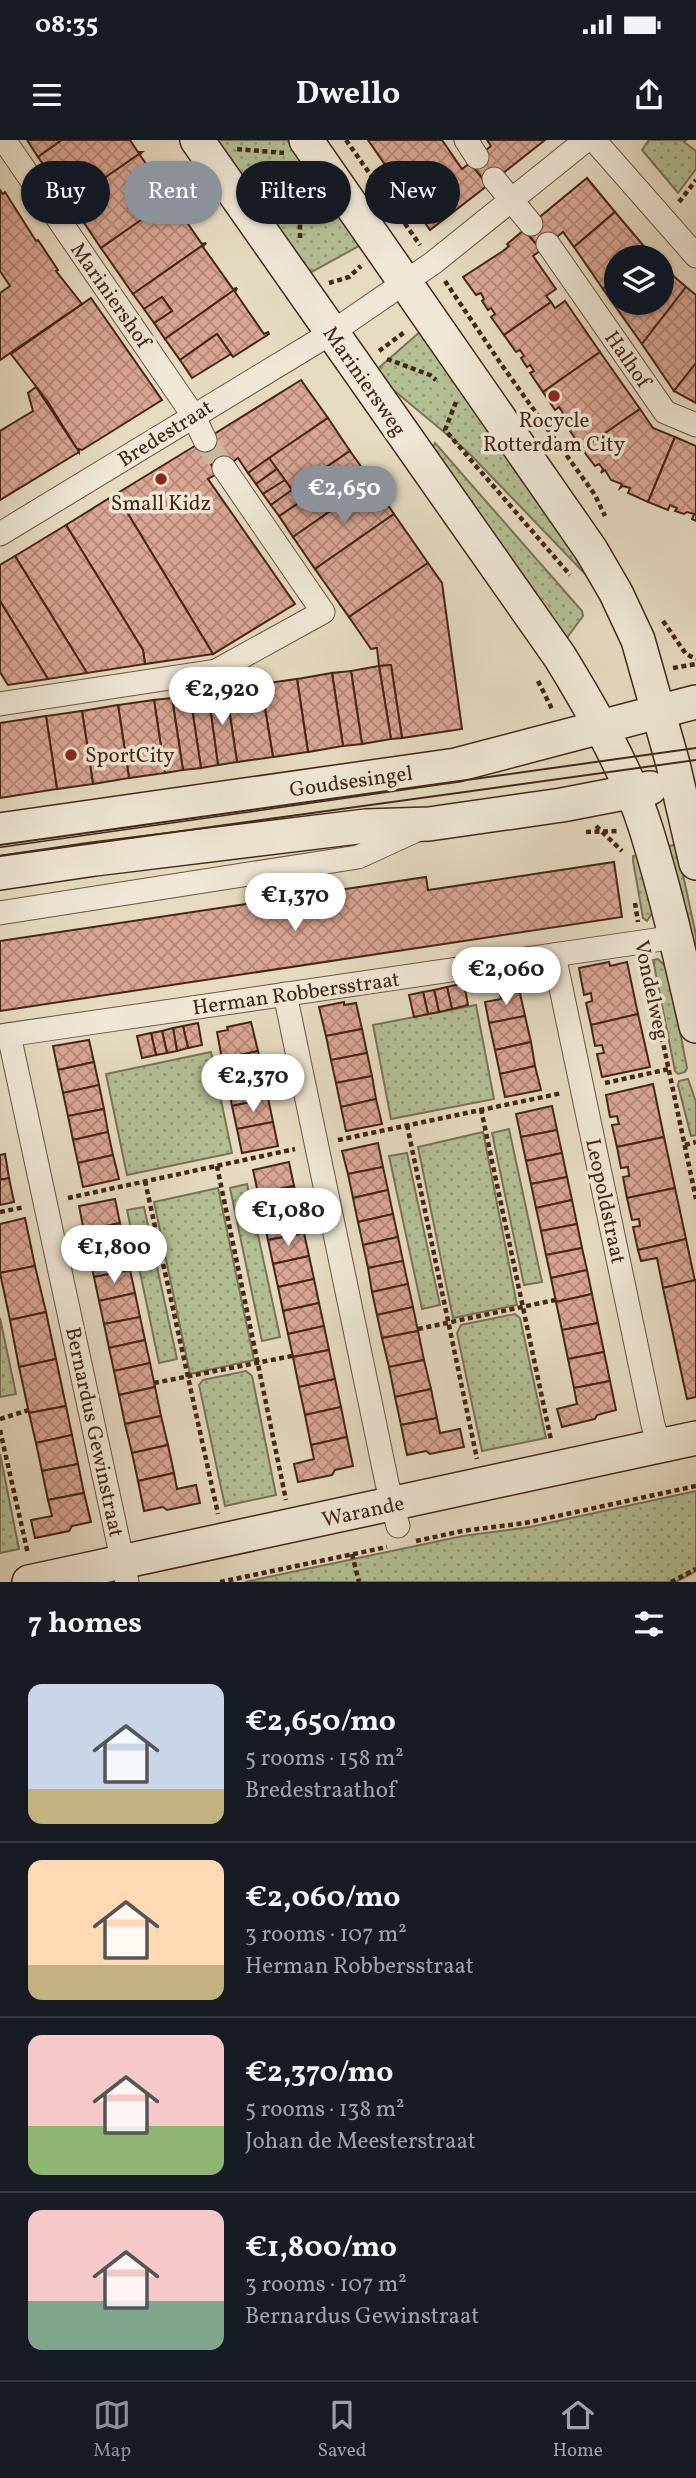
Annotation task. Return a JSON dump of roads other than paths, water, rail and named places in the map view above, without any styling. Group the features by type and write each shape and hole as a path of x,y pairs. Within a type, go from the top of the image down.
{"main road":[{"path":"296,143 405,281 591,550 616,593 638,640 659,713 687,781 696,863"},
{"name":"Mariniersweg","path":"212,144 302,292 340,326 560,657 584,695 631,792"},
{"name":"Goudsesingel","path":"0,830 445,767 601,729 696,702"},
{"path":"0,873 366,826 429,824 562,805 687,781"},
{"name":"Vondelweg","path":"631,792 645,828 676,937 696,1026"},
{"name":"Warande","path":"398,1530 696,1438"},
{"name":"Warande","path":"29,1570 127,1575 398,1530 696,1462"}],"street":[{"name":"Mariniershof","path":"4,140 194,415 205,440"},
{"name":"Bredestraat","path":"0,534 340,326 433,263 586,140"},
{"path":"594,140 696,256"},
{"path":"494,179 531,224"},
{"name":"Halhof","path":"548,244 665,412 696,425"},
{"path":"0,704 216,671 323,612 224,468"},
{"path":"0,912 358,857 429,824"},
{"name":"Herman Robbersstraat","path":"4,1035 676,937"},
{"name":"Leopoldstraat","path":"554,955 653,1425 660,1447"},
{"path":"285,994 398,1530"},
{"name":"Bernardus Gewinstraat","path":"4,1035 127,1575"}],"tunnel":[{"path":"205,440 224,468"}],"tram line":[{"path":"0,845 696,748"},
{"path":"0,856 696,760"}],"place":[{"name":"Rocycle Rotterdam City","path":"554,396"},
{"name":"Small Kidz","path":"161,479"},
{"name":"SportCity","path":"71,755"}]}
